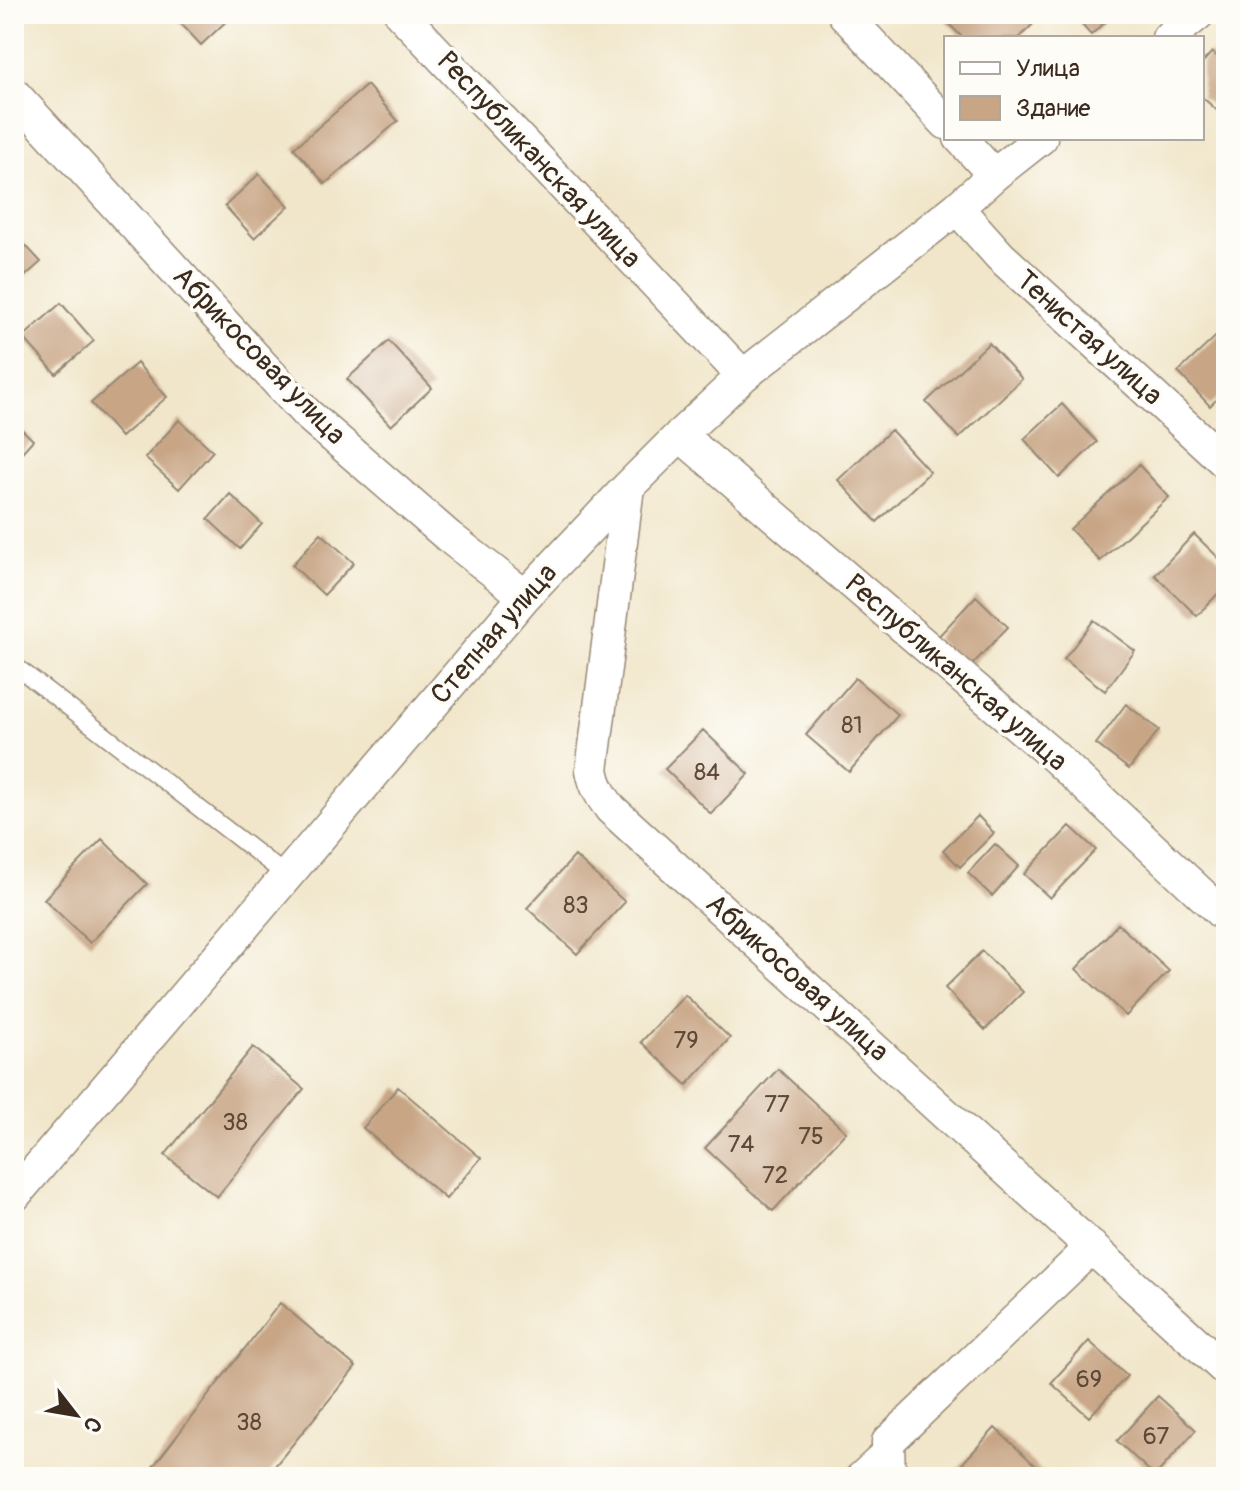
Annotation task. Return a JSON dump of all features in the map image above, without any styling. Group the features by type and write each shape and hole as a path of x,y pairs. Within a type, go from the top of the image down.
{"street":[{"name":"Республиканская улица","path":"401,14 743,376"},
{"path":"844,14 944,121"},
{"path":"1170,36 1198,14"},
{"name":"Абрикосовая улица","path":"14,94 306,413 449,537 525,596"},
{"path":"962,140 994,175"},
{"name":"Степная улица","path":"14,1196 525,596 628,487 743,376 1038,140"},
{"name":"Тенистая улица","path":"957,208 1000,256 1226,463"},
{"name":"Республиканская улица","path":"680,435 1056,758 1226,917"},
{"name":"Абрикосовая улица","path":"628,487 592,770 600,796 1226,1370"},
{"path":"889,1477 888,1442 1092,1247"}],"lane":[{"path":"14,665 287,876"},
{"path":"851,1477 888,1442"}],"building":[{"path":"172,14 234,14 201,45"},
{"path":"948,14 1027,14 1035,22 1021,36 961,36 944,19"},
{"path":"1072,14 1114,14 1091,35"},
{"path":"1212,52 1226,64 1226,106 1220,113 1204,99 1204,61"},
{"path":"367,85 398,121 325,184 294,148"},
{"path":"259,174 289,206 254,238 225,206"},
{"path":"14,233 41,262 14,286"},
{"path":"61,303 94,341 56,374 23,337"},
{"path":"1226,327 1226,390 1210,406 1178,372"},
{"path":"389,341 432,388 391,426 347,379"},
{"path":"989,343 1022,379 959,438 926,402"},
{"path":"137,363 167,397 121,437 91,403"},
{"path":"1062,404 1097,442 1059,478 1024,439"},
{"path":"179,420 213,451 179,489 145,458"},
{"path":"14,422 33,440 14,461"},
{"path":"891,430 930,472 877,522 838,480"},
{"path":"1139,465 1169,497 1100,561 1070,529"},
{"path":"230,494 262,524 240,549 208,519"},
{"path":"321,533 354,563 324,595 292,565"},
{"path":"1194,534 1226,565 1226,585 1197,616 1155,575"},
{"path":"976,596 1008,627 968,669 936,639"},
{"path":"1094,620 1135,651 1105,691 1064,659"},
{"path":"855,678 898,715 849,772 806,735"},
{"path":"1126,704 1159,730 1129,769 1096,744"},
{"path":"703,730 749,774 711,814 665,769"},
{"path":"978,816 994,833 960,867 943,850"},
{"path":"1070,826 1096,850 1050,898 1024,874"},
{"path":"102,839 147,884 90,943 44,899"},
{"path":"995,844 1019,866 992,896 968,873"},
{"path":"575,856 625,902 577,954 527,908"},
{"path":"1118,924 1169,971 1126,1016 1076,969"},
{"path":"982,951 1023,992 985,1030 945,988"},
{"path":"685,995 730,1038 687,1085 641,1042"},
{"path":"253,1047 304,1089 217,1197 165,1155"},
{"path":"778,1069 846,1132 773,1211 705,1148"},
{"path":"398,1087 481,1158 446,1199 363,1128"},
{"path":"280,1303 356,1367 266,1477 145,1477"},
{"path":"1089,1341 1127,1376 1089,1417 1051,1383"},
{"path":"1158,1396 1196,1430 1155,1476 1117,1441"},
{"path":"995,1428 1048,1477 950,1477"}]}
